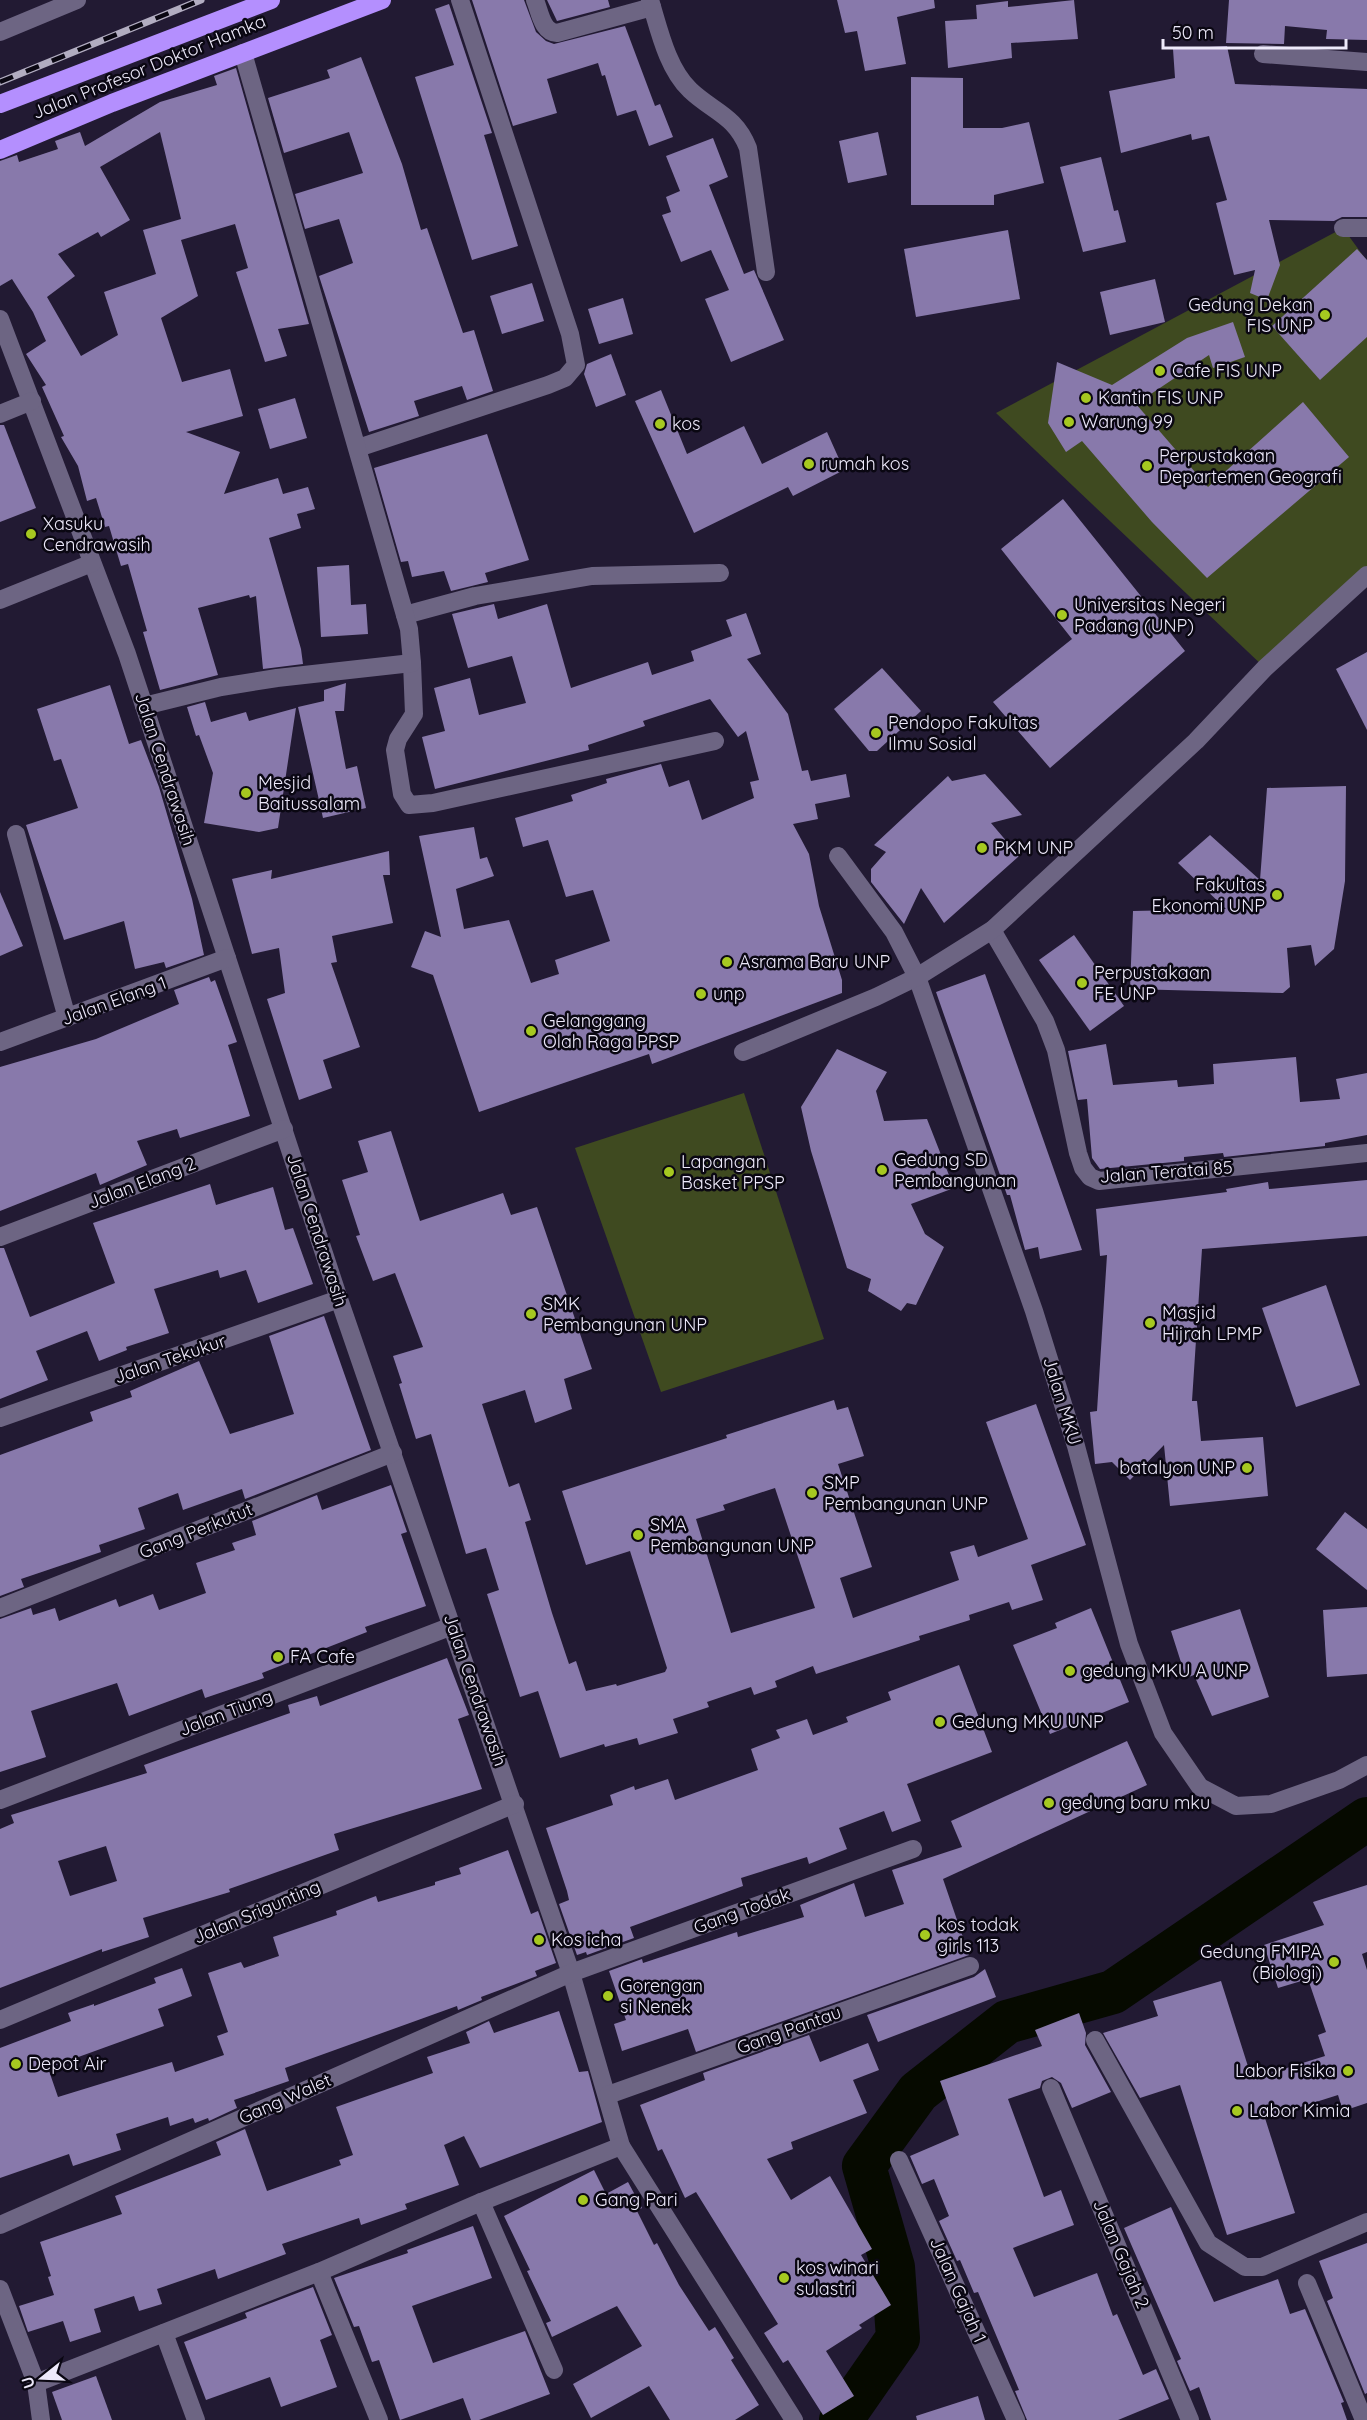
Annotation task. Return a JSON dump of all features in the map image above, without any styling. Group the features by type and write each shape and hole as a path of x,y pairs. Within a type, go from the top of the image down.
{"highway":[{"name":"Jalan Profesor Doktor Hamka","path":"0,104 271,0"},
{"name":"Jalan Profesor Doktor Hamka","path":"0,150 94,110 382,0"}],"street":[{"path":"0,32 77,0"},
{"path":"358,448 548,385 564,378 576,365 570,334 460,0"},
{"path":"535,0 545,27 557,33 651,4 680,77 690,90 717,109 741,132 748,148 766,272"},
{"path":"243,52 410,630 414,714 398,739 395,750 402,794 409,805 433,803 715,741"},
{"path":"1263,54 1367,62"},
{"path":"1343,228 1367,228"},
{"name":"Jalan Cendrawasih","path":"0,319 144,706 339,1299 515,1804 571,1973 621,2146 794,2420"},
{"path":"0,414 32,401"},
{"path":"0,600 92,563"},
{"path":"405,615 476,596 592,576 720,573"},
{"path":"743,1052 876,997 917,977 992,930 1197,741 1265,668 1367,575"},
{"path":"144,706 222,687 277,678 412,663"},
{"path":"16,834 67,1018"},
{"name":"Jalan MKU","path":"838,856 894,932 917,977 1034,1311 1076,1446 1129,1644 1163,1733 1200,1787 1236,1806 1271,1804 1339,1780 1367,1765"},
{"name":"Jalan Teratai 85","path":"992,930 1044,1021 1056,1050 1078,1153 1083,1168 1090,1177 1099,1181 1142,1178 1367,1153"},
{"name":"Jalan Elang 1","path":"0,1042 227,958"},
{"name":"Jalan Elang 2","path":"0,1237 284,1129"},
{"name":"Jalan Tekukur","path":"0,1419 339,1299"},
{"name":"Gang Perkutut","path":"0,1608 393,1453"},
{"name":"Jalan Tiung","path":"0,1800 452,1626"},
{"name":"Jalan Srigunting","path":"0,2020 515,1804"},
{"name":"Gang Todak","path":"571,1973 913,1849"},
{"name":"Gang Pantau","path":"608,2095 970,1966"},
{"name":"Gang Walet","path":"0,2225 571,1973"},
{"path":"1095,2040 1208,2243 1245,2267 1262,2267 1367,2222"},
{"name":"Jalan Gajah 2","path":"1051,2088 1190,2420"},
{"path":"36,2383 319,2272 481,2202 621,2146"},
{"name":"Jalan Gajah 1","path":"899,2160 1016,2420"},
{"path":"481,2202 554,2370"},
{"path":"319,2272 379,2420"},
{"path":"1307,2283 1364,2420"},
{"path":"0,2289 36,2383 41,2420"},
{"path":"164,2333 196,2420"}],"green space":[{"path":"1343,228 1367,261 1367,577 1265,668 996,413"},
{"path":"744,1093 824,1339 661,1392 575,1148"}],"building":[{"path":"472,0 524,0 536,32 546,41 554,44 625,26 655,106 660,104 673,137 649,146 636,110 617,116 605,75 602,76 598,63 547,79 557,113 513,126"},
{"path":"547,0 608,0 610,7 557,21"},
{"path":"837,0 934,0 935,8 897,17 906,64 865,71 857,31 845,33"},
{"path":"1074,0 1078,39 1011,43 1012,58 948,68 945,21 977,19 976,5 1008,1 1008,7"},
{"path":"1229,0 1367,0 1367,40 1326,39 1327,30 1285,26 1284,44 1226,43"},
{"path":"449,4 492,133 484,135 518,246 472,260 415,77 454,65 435,9"},
{"path":"1227,46 1235,84 1367,89 1367,217 1342,217 1334,221 1269,220 1280,265 1267,300 1250,293 1255,270 1234,275 1216,203 1227,200 1209,136 1192,140 1191,134 1121,153 1109,91 1175,78 1173,49"},
{"path":"361,57 402,164 421,230 427,228 463,333 474,330 493,391 467,400 462,386 414,401 419,416 369,432 319,276 353,263 339,219 305,229 295,194 363,173 349,132 284,153 268,98 330,78 327,70"},
{"path":"236,68 309,324 278,329 287,356 265,362 236,272 248,268 235,224 181,240 198,296 161,318 182,382 230,369 243,416 186,432 240,452 224,494 278,478 283,494 308,487 315,509 297,514 301,528 269,538 301,649 303,664 263,669 256,596 250,598 249,595 198,608 218,675 160,690 143,632 147,631 128,564 121,566 109,526 105,527 96,498 87,501 78,466 61,437 64,436 42,387 46,385 26,354 46,341 33,312 12,279 0,286 0,161 17,155 19,162 58,149 55,141 80,132 85,146 160,102 217,85 214,76","holes":["160,132 181,219 143,230 156,274 104,292 118,335 81,356 47,297 75,276 58,254 98,232 101,237 130,220 100,167"]},
{"path":"911,77 963,78 963,128 1002,128 1029,122 1044,183 994,195 994,205 911,205"},
{"path":"878,132 887,175 848,183 839,141"},
{"path":"713,138 728,177 709,185 744,274 754,270 784,340 731,362 705,299 729,290 711,250 681,262 662,215 671,212 666,197 680,191 666,156"},
{"path":"1101,157 1114,211 1118,210 1126,242 1083,252 1060,167"},
{"path":"1008,230 1020,299 916,317 904,249"},
{"name":"Gedung Dekan FIS UNP","path":"1357,249 1367,260 1367,337 1320,380 1272,326"},
{"path":"1155,279 1165,322 1110,335 1100,292"},
{"path":"532,283 544,321 502,334 490,296"},
{"path":"623,298 633,334 599,344 588,309"},
{"path":"1233,322 1245,357 1213,368 1209,355 1136,404 1208,487 1303,402 1349,457 1207,578 1152,522 1082,441 1066,452 1048,423 1057,362 1112,385 1187,338"},
{"path":"611,354 626,395 596,407 584,374 587,364"},
{"path":"661,390 687,454 744,426 762,464 827,432 844,470 793,496 788,487 694,533 635,401"},
{"path":"295,398 307,438 270,449 258,409"},
{"path":"0,425 4,425 36,508 0,522"},
{"path":"487,434 529,560 485,573 488,582 451,591 444,571 412,577 408,561 401,562 374,468"},
{"path":"1063,499 1185,651 1050,768 993,702 1072,639 1001,549"},
{"path":"349,565 351,605 366,604 368,634 321,637 317,567"},
{"path":"494,604 498,619 547,604 571,688 648,662 652,675 694,661 691,651 732,636 726,620 746,613 761,654 747,659 788,714 802,771 808,770 811,781 846,774 850,797 815,804 818,819 793,824 809,854 819,906 842,980 842,993 652,1064 649,1054 479,1112 433,975 411,967 425,931 441,937 419,836 474,827 480,859 487,857 494,876 456,889 464,929 509,920 531,983 559,974 555,960 610,941 593,890 566,897 548,840 523,847 515,818 573,801 571,795 607,783 606,779 661,764 669,787 689,780 702,820 754,798 750,782 759,780 746,731 738,737 710,699 643,721 645,726 588,745 589,750 435,789 422,737 445,731 434,688 470,678 479,715 526,703 512,656 468,668 452,614"},
{"path":"1367,652 1367,730 1336,669"},
{"name":"Pendopo Fakultas Ilmu Sosial","path":"882,668 921,711 877,751 869,751 834,709"},
{"path":"346,683 344,711 335,711 346,769 357,766 366,808 323,818 298,707 324,701 324,690"},
{"path":"110,685 129,744 141,740 159,787 192,899 204,955 166,968 164,962 135,969 124,921 64,940 26,825 78,808 61,759 54,761 37,709"},
{"path":"205,702 211,722 246,712 249,721 296,708 278,828 259,832 204,823 213,773 199,735 196,736 187,707"},
{"name":"PKM UNP","path":"985,774 1022,815 991,823 1019,856 944,923 921,888 904,924 871,882 871,869 886,852 874,845 948,776 952,781"},
{"name":"Fakultas Ekonomi UNP","path":"1346,786 1345,881 1334,949 1315,966 1311,945 1287,948 1290,987 1283,993 1130,989 1133,911 1226,909 1178,863 1210,835 1260,880 1267,788"},
{"path":"389,851 390,875 383,875 393,923 332,936 337,962 331,963 360,1047 323,1060 332,1088 299,1100 267,999 285,993 279,948 252,954 232,879 272,870 271,879"},
{"path":"0,892 23,946 0,956"},
{"name":"Perpustakaan FE UNP","path":"1074,935 1124,1006 1090,1031 1039,960"},
{"path":"985,974 1082,1250 1040,1259 1038,1247 1025,1250 1010,1195 1007,1195 936,992"},
{"path":"209,977 211,982 215,980 237,1042 228,1045 250,1116 180,1138 177,1129 137,1141 147,1165 100,1185 96,1173 0,1211 0,1067 96,1039 179,1004 174,990"},
{"path":"1106,1044 1113,1085 1177,1080 1178,1087 1214,1084 1213,1064 1296,1057 1300,1102 1340,1099 1336,1079 1367,1073 1367,1135 1325,1143 1325,1146 1224,1157 1223,1153 1184,1157 1184,1161 1100,1169 1092,1158 1087,1099 1078,1100 1068,1051"},
{"name":"Gedung SD Pembangunan","path":"837,1049 887,1072 876,1091 884,1121 927,1119 954,1188 911,1204 925,1234 944,1247 916,1305 907,1303 901,1311 868,1291 871,1279 847,1268 811,1151 801,1107"},
{"path":"391,1131 420,1221 503,1193 511,1215 537,1207 592,1369 564,1379 572,1409 535,1423 525,1390 482,1404 509,1487 519,1483 531,1520 525,1522 552,1613 569,1664 576,1661 586,1691 616,1684 617,1686 665,1672 667,1668 630,1551 586,1565 562,1491 727,1438 726,1435 834,1400 837,1410 848,1407 864,1456 838,1464 872,1567 840,1578 853,1618 959,1580 950,1552 974,1545 978,1557 1028,1539 986,1422 1036,1404 1086,1545 1031,1565 1043,1600 1012,1610 1009,1602 969,1615 970,1620 919,1636 920,1640 816,1674 813,1666 775,1681 777,1687 754,1695 751,1687 707,1702 709,1707 673,1719 678,1733 639,1745 637,1738 605,1747 604,1744 560,1758 538,1691 520,1697 487,1594 499,1590 486,1548 466,1554 431,1434 416,1439 393,1356 423,1347 395,1273 373,1281 356,1236 360,1235 342,1180 368,1172 358,1141","holes":["775,1488 815,1608 731,1633 696,1519 725,1510 723,1505"]},
{"path":"1367,1180 1367,1236 1202,1249 1192,1401 1197,1401 1201,1441 1263,1437 1268,1496 1170,1506 1164,1445 1130,1480 1112,1462 1095,1464 1090,1412 1097,1411 1107,1255 1100,1256 1096,1209 1227,1192 1226,1189 1268,1182 1269,1189"},
{"path":"210,1184 216,1205 273,1187 285,1230 293,1228 313,1284 258,1303 246,1270 220,1278 218,1270 154,1289 169,1333 126,1347 127,1350 99,1361 87,1331 36,1351 48,1380 0,1399 0,1248 4,1248 30,1317 115,1283 93,1223"},
{"path":"1326,1285 1360,1385 1296,1407 1262,1308"},
{"path":"324,1316 371,1450 245,1499 242,1489 183,1510 178,1493 138,1508 145,1529 99,1545 101,1552 21,1579 24,1587 0,1596 0,1455 93,1421 90,1412 132,1397 130,1391 199,1361 230,1434 294,1414 269,1336"},
{"path":"391,1485 407,1532 401,1534 426,1606 365,1627 367,1632 262,1673 264,1678 205,1698 202,1689 129,1716 117,1683 31,1711 46,1757 0,1772 0,1619 31,1608 33,1615 55,1608 59,1621 116,1599 119,1607 153,1594 159,1610 206,1593 196,1563 235,1550 232,1543 256,1535 252,1521 317,1495 322,1510"},
{"path":"1345,1512 1367,1529 1367,1590 1316,1549"},
{"path":"1367,1607 1367,1674 1327,1677 1323,1610"},
{"name":"gedung MKU A UNP","path":"1091,1608 1129,1702 1050,1734 1013,1645 1057,1628 1055,1623"},
{"path":"1240,1609 1269,1697 1212,1716 1194,1675 1186,1678 1171,1631"},
{"path":"447,1658 469,1715 458,1719 482,1789 334,1834 339,1850 229,1889 230,1892 143,1918 149,1937 102,1952 102,1949 0,1988 0,1829 14,1823 11,1815 147,1773 144,1765 290,1713 288,1705 317,1696 320,1706","holes":["106,1846 117,1881 70,1896 58,1861"]},
{"path":"959,1665 992,1752 907,1784 921,1821 892,1832 884,1811 839,1828 847,1849 809,1864 807,1857 741,1878 743,1886 630,1927 634,1938 587,1955 586,1952 577,1955 559,1904 569,1900 567,1891 546,1828 613,1805 610,1795 634,1786 635,1790 668,1779 675,1800 758,1770 751,1749 780,1738 776,1730 807,1719 813,1735 848,1722 846,1717 891,1700 888,1692"},
{"path":"1127,1741 1147,1785 943,1879 969,1955 696,2052 688,2029 622,2051 614,2024 626,2020 609,1971 642,1959 643,1963 737,1932 738,1937 804,1917 800,1905 854,1883 865,1917 904,1904 892,1870 962,1847 951,1821"},
{"path":"508,1850 531,1914 538,1911 556,1963 535,1971 537,1976 481,1997 482,2000 458,2010 457,2006 285,2068 289,2081 234,2100 237,2108 209,2121 208,2118 195,2123 193,2118 170,2126 168,2117 116,2134 121,2150 73,2166 69,2154 0,2178 0,2048 71,2021 68,2013 156,1983 154,1978 182,1968 192,1996 158,2009 164,2026 48,2068 58,2097 172,2062 175,2072 224,2055 217,2036 228,2032 208,1973 241,1962 244,1968 279,1956 273,1937 337,1915 336,1911 376,1896 378,1902 435,1885 435,1882 461,1874 459,1868"},
{"path":"1367,1885 1367,1952 1362,1954 1367,1970 1367,2103 1343,2111 1338,2095 1265,2118 1295,2213 1227,2235 1180,2085 1140,2098 1103,2033 1158,2016 1153,2001 1221,1981 1252,2079 1325,2056 1318,2035 1326,2032 1308,1979 1278,1988 1264,1945 1324,1925 1313,1902"},
{"path":"985,1969 996,1997 878,2042 867,2015 974,1977"},
{"path":"559,2011 579,2072 588,2071 602,2122 480,2168 464,2136 444,2145 459,2185 405,2204 407,2209 361,2225 359,2218 282,2244 286,2254 218,2279 215,2269 157,2289 162,2304 139,2311 134,2296 94,2309 101,2332 70,2342 63,2321 28,2332 19,2306 54,2295 48,2277 51,2276 40,2242 122,2214 115,2196 221,2155 216,2142 245,2129 267,2191 341,2165 339,2160 353,2155 336,2107 433,2073 427,2057 470,2043 466,2032 489,2021 494,2033"},
{"path":"1079,2013 1086,2033 1085,2045 1111,2092 1072,2108 1061,2083 1052,2077 1042,2081 1040,2088 1008,2099 1044,2197 1061,2190 1074,2225 1013,2248 1034,2297 1097,2273 1113,2316 1117,2314 1143,2375 1156,2369 1169,2399 1118,2420 1027,2420 1015,2391 1019,2390 978,2292 974,2293 960,2260 957,2261 939,2221 949,2216 934,2179 922,2184 910,2156 959,2135 940,2081 1042,2046 1035,2030"},
{"path":"809,2035 820,2062 868,2043 879,2070 853,2080 867,2113 791,2142 793,2149 767,2159 791,2200 830,2176 872,2249 861,2255 891,2305 859,2325 862,2328 826,2351 854,2396 823,2415 788,2360 783,2363 764,2333 778,2324 696,2192 685,2198 662,2149 658,2151 640,2105 705,2080 703,2073"},
{"path":"594,2170 606,2194 628,2182 642,2208 637,2211 654,2245 657,2243 679,2285 709,2331 715,2327 734,2358 731,2360 759,2405 735,2420 670,2420 649,2386 591,2418 573,2384 642,2346 617,2306 552,2337 546,2323 551,2321 504,2216"},
{"path":"1171,2207 1214,2302 1278,2279 1290,2314 1305,2309 1344,2402 1341,2403 1347,2420 1211,2420 1199,2387 1190,2391 1177,2361 1181,2359 1124,2228"},
{"path":"473,2226 492,2278 412,2306 433,2363 525,2331 550,2394 479,2420 471,2420 463,2398 400,2420 379,2360 372,2362 359,2326 354,2327 334,2278 408,2253 407,2250"},
{"path":"1367,2243 1367,2393 1365,2394 1327,2301 1333,2298 1319,2261"},
{"path":"313,2287 332,2335 320,2340 337,2387 281,2407 270,2377 206,2400 184,2342 247,2318 245,2313"},
{"path":"96,2376 112,2420 62,2420 52,2392"},
{"path":"978,2396 985,2420 917,2420 916,2416"}],"waterway":[{"path":"841,2420 898,2338 893,2267 864,2166 918,2092 1007,2022 1113,1992 1367,1819"}],"railway":[{"path":"0,82 201,0"}],"place":[{"name":"Gedung Dekan FIS UNP","path":"1325,315"},
{"name":"Cafe FIS UNP","path":"1160,371"},
{"name":"Kantin FIS UNP","path":"1086,398"},
{"name":"Warung 99","path":"1069,422"},
{"name":"kos","path":"660,424"},
{"name":"rumah kos","path":"809,464"},
{"name":"Perpustakaan Departemen Geografi","path":"1147,466"},
{"name":"Xasuku Cendrawasih","path":"31,534"},
{"name":"Universitas Negeri Padang (UNP)","path":"1062,615"},
{"name":"Pendopo Fakultas Ilmu Sosial","path":"876,733"},
{"name":"Mesjid Baitussalam","path":"246,793"},
{"name":"PKM UNP","path":"982,848"},
{"name":"Fakultas Ekonomi UNP","path":"1277,895"},
{"name":"Asrama Baru UNP","path":"727,962"},
{"name":"Perpustakaan FE UNP","path":"1082,983"},
{"name":"unp","path":"701,994"},
{"name":"Gelanggang Olah Raga PPSP","path":"531,1031"},
{"name":"Gedung SD Pembangunan","path":"882,1170"},
{"name":"Lapangan Basket PPSP","path":"669,1172"},
{"name":"SMK Pembangunan UNP","path":"531,1314"},
{"name":"Masjid Hijrah LPMP","path":"1150,1323"},
{"name":"batalyon UNP","path":"1247,1468"},
{"name":"SMP Pembangunan UNP","path":"812,1493"},
{"name":"SMA Pembangunan UNP","path":"638,1535"},
{"name":"FA Cafe","path":"278,1657"},
{"name":"gedung MKU A UNP","path":"1070,1671"},
{"name":"Gedung MKU UNP","path":"940,1722"},
{"name":"gedung baru mku","path":"1049,1803"},
{"name":"kos todak girls 113","path":"925,1935"},
{"name":"Kos icha","path":"539,1940"},
{"name":"Gedung FMIPA (Biologi)","path":"1334,1962"},
{"name":"Gorengan si Nenek","path":"608,1996"},
{"name":"Depot Air","path":"16,2064"},
{"name":"Labor Fisika","path":"1348,2071"},
{"name":"Labor Kimia","path":"1237,2111"},
{"name":"Gang Pari","path":"583,2200"},
{"name":"kos winari sulastri","path":"784,2278"}]}
